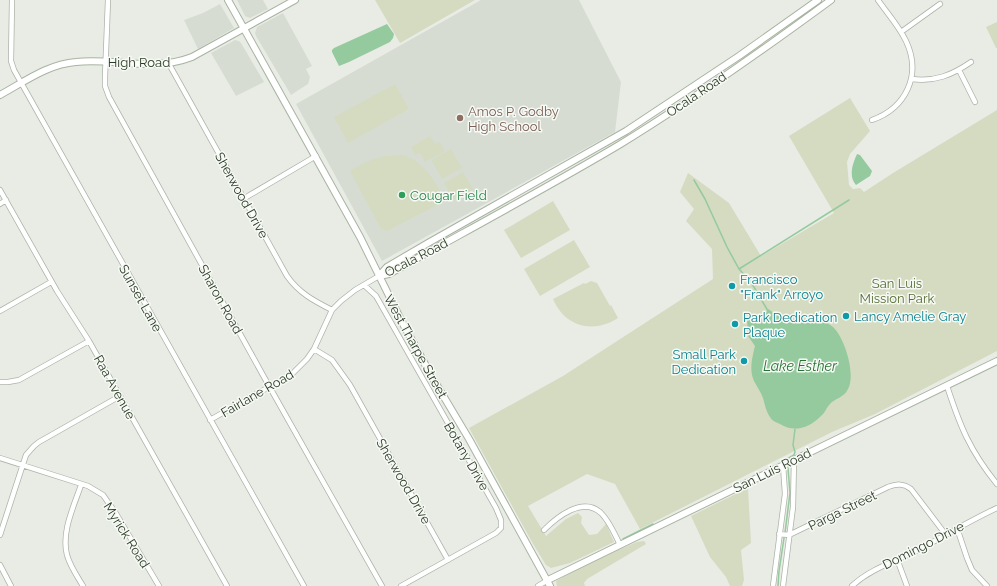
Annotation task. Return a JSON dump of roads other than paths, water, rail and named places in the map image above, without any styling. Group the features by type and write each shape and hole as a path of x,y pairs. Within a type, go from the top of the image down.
{"main road":[{"name":"West Tharpe Street","path":"228,0 360,237 402,322 428,370 469,439 549,583"},
{"name":"High Road","path":"0,95 48,69 65,63 82,61 158,65 169,64 192,57 295,0"},
{"name":"Ocala Road","path":"379,276 387,267 587,154 642,121 690,90 818,0"},
{"name":"Ocala Road","path":"379,276 389,274 591,161 643,130 750,58 831,0"},
{"path":"746,51 750,58"},
{"path":"690,90 694,96"},
{"path":"684,94 688,100"},
{"path":"642,121 643,130"},
{"path":"587,154 591,161"},
{"path":"578,159 582,166"},
{"path":"454,228 458,235"},
{"name":"San Luis Road","path":"549,583 620,545 997,361"}],"street":[{"name":"Sunset Lane","path":"12,0 11,61 14,70 304,586"},
{"name":"Sharon Road","path":"108,0 106,62 107,93 382,586"},
{"path":"872,120 888,113 895,108 903,98 912,79 913,67 911,53 901,32 878,0"},
{"path":"901,32 940,4"},
{"path":"912,79 934,79 943,77 959,70 971,62"},
{"name":"Sherwood Drive","path":"169,64 243,199 293,284 305,295 332,310"},
{"path":"959,70 975,102"},
{"path":"243,199 316,156"},
{"name":"Raa Avenue","path":"0,190 52,282 89,341 227,586"},
{"path":"0,204 6,200"},
{"name":"Fairlane Road","path":"210,420 292,374 308,359 332,310 346,296 379,276"},
{"path":"0,311 52,282"},
{"name":"Botany Drive","path":"364,285 376,296 496,508 501,520 501,528 496,533 448,560"},
{"path":"0,382 19,380 89,341"},
{"name":"Sherwood Drive","path":"314,349 332,360 350,385 448,560"},
{"path":"946,386 965,436 978,459 997,484"},
{"path":"0,535 22,465 30,450 39,442 120,396"},
{"name":"Myrick Road","path":"0,458 96,490 108,501 159,586"},
{"path":"782,586 794,495 794,459"},
{"path":"773,586 785,494 782,465"},
{"name":"Parga Street","path":"789,535 888,487 900,484 904,484 911,489 946,535"},
{"path":"81,485 67,532 66,548 70,562 83,586"},
{"path":"544,530 554,520 567,512 576,508 588,506 596,509 603,515 620,545"},
{"name":"Domingo Drive","path":"852,586 866,575 997,508"},
{"path":"957,528 972,570 987,586"},
{"path":"780,534 789,535"},
{"path":"401,586 448,560"},
{"path":"897,560 907,586"},
{"path":"0,565 11,586"},
{"path":"538,586 549,583"}],"water":[{"path":"387,24 394,34 390,42 339,66 332,52 334,48"},
{"path":"857,154 860,155 872,171 870,176 856,185 852,178 852,174 853,165"},
{"name":"Lake Esther","path":"768,309 778,316 786,319 818,320 823,321 833,327 842,339 848,357 851,375 848,389 842,396 832,402 822,415 812,424 801,428 796,429 785,427 772,420 752,377 752,364 755,346 748,336 747,318 763,319"}],"waterway":[{"path":"694,180 705,199 739,269 751,282 768,311"},
{"path":"739,269 849,200"},
{"path":"787,459 794,455 795,452 793,445 795,429"},
{"path":"785,533 790,493 788,468"},
{"path":"623,539 653,524"},
{"path":"778,586 784,538"}],"place":[{"name":"Amos P. Godby High School","path":"460,118"},
{"name":"Cougar Field","path":"402,195"},
{"name":"Francisco \"Frank\" Arroyo","path":"732,286"},
{"name":"Lancy Amelie Gray","path":"846,316"},
{"name":"Park Dedication Plaque","path":"735,324"},
{"name":"Small Park Dedication","path":"744,361"}],"park label":[{"name":"San Luis Mission Park","path":"897,290"}]}
